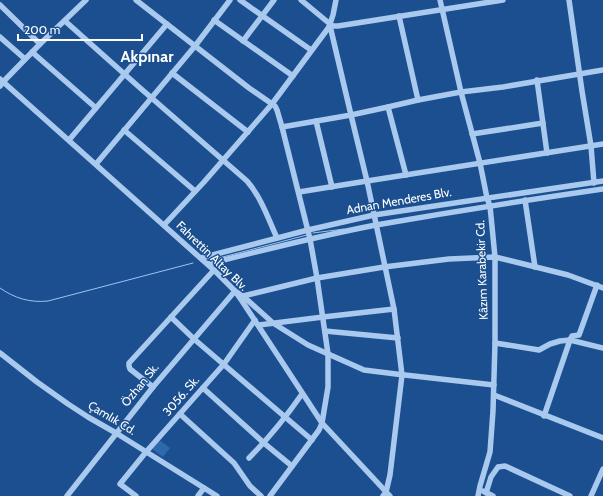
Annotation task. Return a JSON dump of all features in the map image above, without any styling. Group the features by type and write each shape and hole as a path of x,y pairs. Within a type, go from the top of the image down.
{"street":[{"path":"1,82 86,0"},
{"path":"136,0 249,88 272,104 277,110 282,127 308,230 317,278 328,354 328,388 322,423 319,430 270,496"},
{"path":"96,164 195,46 230,0"},
{"path":"240,0 311,50"},
{"path":"243,41 274,0"},
{"path":"301,0 329,25 334,26 484,1 503,0"},
{"path":"164,226 272,104 329,25 336,0"},
{"name":"Kâzım Karabekir Cd.","path":"440,0 461,92 490,206 495,258 494,396 490,452 478,496"},
{"path":"570,0 579,73 591,146 594,182"},
{"path":"0,5 40,44"},
{"path":"399,16 418,100"},
{"path":"214,20 292,76"},
{"path":"65,21 247,181 260,200 277,238"},
{"path":"69,140 167,24"},
{"path":"329,25 367,181 394,309 398,338 402,375 390,475 386,495"},
{"path":"0,37 25,59"},
{"path":"32,52 96,108"},
{"path":"282,127 351,115 461,92 603,70"},
{"path":"172,74 248,132"},
{"path":"537,80 547,153"},
{"name":"Fahrettin Altay Blv.","path":"1,82 69,140 208,264 235,291 322,423 386,495"},
{"path":"388,107 406,175"},
{"path":"316,121 332,187"},
{"path":"472,134 543,123"},
{"path":"124,130 195,191"},
{"path":"299,192 603,144"},
{"name":"Adnan Menderes Blv.","path":"201,258 308,230 374,215 603,181"},
{"name":"Adnan Menderes Blv.","path":"208,264 310,239 376,225 603,188"},
{"path":"525,200 535,267"},
{"path":"243,296 317,278 384,267 449,259 495,258 568,275 600,286 579,334 572,336 570,340 544,416"},
{"path":"152,386 132,370 128,365 129,363 214,270"},
{"path":"235,291 243,296 273,323 308,345 364,370 494,385"},
{"name":"Özhan Sk.","path":"67,496 152,386 235,291"},
{"path":"259,326 273,323 394,309"},
{"path":"171,317 312,440"},
{"name":"3056. Sk.","path":"136,496 120,484 146,452 224,364 255,320"},
{"path":"325,331 398,338"},
{"path":"495,343 539,350 550,344 570,340 603,348"},
{"name":"Çamlık Cd.","path":"0,353 68,404 217,496"},
{"path":"203,388 292,466"},
{"path":"249,458 286,417 302,394"},
{"path":"494,396 603,438"},
{"path":"180,414 234,463 250,486 261,496"},
{"path":"486,493 491,477 498,467 505,466 570,496"},
{"path":"591,496 603,470"},
{"path":"198,496 204,488"},
{"path":"479,489 492,496"}],"shaded area":[{"path":"158,439 170,448 163,457 151,448"}],"waterway":[{"path":"313,233 344,229"},
{"path":"219,258 307,235"},
{"path":"0,288 11,295 22,299 48,301 193,263"}],"district":[{"name":"Akpınar","path":"147,56"}]}
